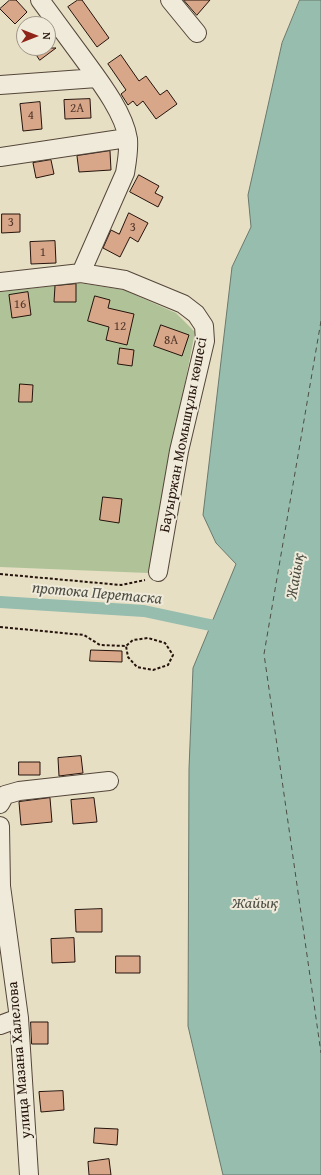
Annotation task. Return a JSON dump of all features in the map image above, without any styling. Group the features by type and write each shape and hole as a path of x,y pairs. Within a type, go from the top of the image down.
{"street":[{"path":"40,0 97,78 115,107 128,138 128,156 125,173 81,273"},
{"path":"170,0 198,33"},
{"path":"0,85 97,78"},
{"path":"0,157 128,138"},
{"name":"Бауыржан Момышұлы көшесі","path":"0,282 81,273 125,280 183,304 196,314 204,326 204,341 179,451 158,572"},
{"path":"0,804 5,795 19,791 109,781"},
{"name":"улица Мазана Халелова","path":"0,826 1,886 19,1018 29,1175"},
{"path":"0,1025 19,1018"}],"path":[{"path":"0,574 121,585 148,579 158,572"},
{"path":"0,627 84,634 100,645 126,646 133,640 148,638 165,643 173,655 168,665 153,670 136,667 128,657 126,646"}],"shaded area":[{"path":"79,283 124,290 176,313 195,332 148,573 0,567 0,292"}],"water":[{"name":"Жайық","path":"300,0 321,0 321,1175 223,1175 188,1026 189,769 193,668 236,564 216,543 203,515 232,267 251,227 248,195 282,43"}],"building":[{"path":"10,0 16,0 27,12 23,16 16,16 15,24 0,9"},
{"path":"78,0 82,0 109,38 97,47 68,7"},
{"path":"184,0 210,0 197,15"},
{"path":"121,55 139,81 146,76 160,95 167,90 177,104 156,119 143,101 137,106 133,101 128,105 121,94 126,90 108,64"},
{"path":"37,56 45,56 40,60"},
{"path":"90,99 91,118 65,119 64,100"},
{"path":"40,102 42,129 23,131 20,104"},
{"path":"110,151 111,170 79,172 77,156"},
{"path":"51,160 54,174 36,178 33,163"},
{"path":"139,175 159,186 155,193 163,197 158,207 130,192"},
{"path":"129,213 148,223 138,242 130,237 120,257 103,248 111,230 119,234"},
{"path":"2,214 20,214 20,232 2,233"},
{"path":"55,241 56,263 31,264 30,242"},
{"path":"76,284 76,302 54,302 55,286"},
{"path":"28,292 31,315 12,318 9,295"},
{"path":"95,296 110,300 108,308 134,314 127,345 106,340 109,327 88,321"},
{"path":"161,325 189,335 182,356 154,346"},
{"path":"120,348 134,350 132,366 118,364"},
{"path":"20,384 33,385 32,402 19,402"},
{"path":"103,497 122,499 119,523 100,520"},
{"path":"91,650 122,651 122,662 90,661"},
{"path":"81,756 83,773 59,776 58,758"},
{"path":"19,762 40,762 40,775 19,775"},
{"path":"50,798 52,822 21,825 19,802"},
{"path":"94,798 97,822 73,824 71,800"},
{"path":"102,909 102,932 76,932 75,910"},
{"path":"74,938 75,962 52,963 51,939"},
{"path":"116,956 140,956 140,973 116,973"},
{"path":"31,1022 48,1022 48,1044 32,1044"},
{"path":"63,1091 64,1110 41,1112 39,1092"},
{"path":"95,1128 118,1129 117,1145 94,1143"},
{"path":"109,1159 111,1175 89,1175 88,1162"}],"waterway":[{"name":"протока Перетаска","path":"0,602 144,611 226,628"}],"ferry route":[{"path":"321,321 264,654 321,1053"}]}
